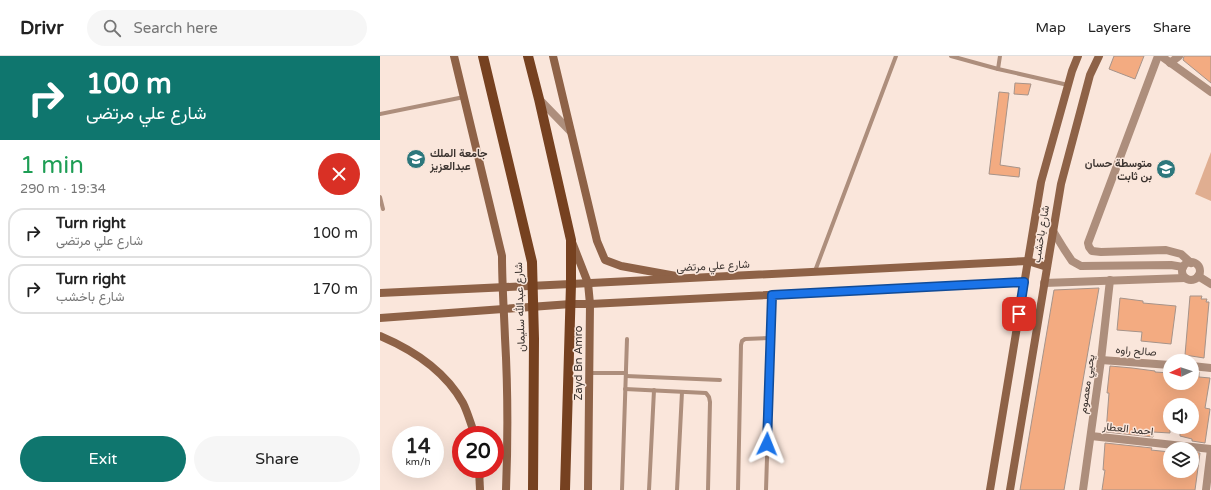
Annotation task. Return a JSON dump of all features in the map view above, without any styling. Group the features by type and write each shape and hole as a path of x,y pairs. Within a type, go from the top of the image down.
{"main road":[{"path":"454,56 502,256 502,288 506,339 508,442 506,490"},
{"name":"شارع عبدالله سليمان","path":"483,56 532,262 533,490"},
{"path":"528,56 571,240 565,490"},
{"path":"553,56 598,241 605,260 621,266 691,278"},
{"name":"شارع باخشب","path":"990,490 1041,182 1072,71 1078,56"},
{"name":"شارع باخشب","path":"1010,490 1061,184 1090,76 1099,56"},
{"name":"Zayd Bn Amro","path":"571,240 588,283 590,304 588,490"},
{"name":"شارع علي مرتضى","path":"380,293 1028,261 1047,267"},
{"path":"380,318 570,304 1024,282"},
{"path":"380,336 398,344 428,362 448,382 463,404 472,426"},
{"path":"479,478 480,490"}],"street":[{"path":"1044,282 1185,278 1193,280 1200,274 1199,268 1195,264 1190,263 1181,254 1166,250 1092,251 1088,243 1159,56 1170,62 1211,92"},
{"path":"1170,62 1179,56"},
{"path":"539,99 571,132"},
{"path":"1053,230 1072,261 1080,266 1172,265 1183,267"},
{"path":"1185,278 1182,273 1183,267 1187,263 1190,263"},
{"path":"1198,276 1211,284"},
{"name":"يحيي معصوم","path":"1083,490 1101,360 1110,280"},
{"name":"صالح راوه","path":"1101,360 1163,364"},
{"path":"1199,367 1211,368"},
{"name":"احمد العطار","path":"1091,436 1211,452"},
{"path":"1206,490 1211,452"}],"lane":[{"path":"815,272 896,56"},
{"path":"951,56 998,69 1068,85"},
{"path":"998,69 1000,56"},
{"path":"380,114 464,97"},
{"path":"380,198 383,209"},
{"path":"766,490 772,295"},
{"path":"738,490 741,345 742,341 745,339 771,338"},
{"path":"622,490 627,339"},
{"path":"589,373 720,380"},
{"path":"625,389 706,393 710,402 708,490"},
{"path":"649,490 654,390"},
{"path":"677,490 682,392"}],"shaded area":[{"path":"1211,152 1211,201 1195,194"}],"building":[{"path":"1114,56 1144,56 1135,79 1109,69"},
{"path":"1184,56 1211,56 1211,83 1183,60"},
{"path":"1015,83 1031,84 1028,95 1014,94"},
{"path":"999,92 1009,93 1000,165 1020,168 1019,177 989,174"},
{"path":"1099,288 1064,490 1020,490 1054,290"},
{"path":"1190,296 1202,296 1201,299 1207,299 1206,302 1209,302 1204,358 1199,357 1199,354 1185,354"},
{"path":"1120,298 1143,301 1143,303 1176,306 1171,344 1141,341 1142,332 1117,330"},
{"path":"1110,366 1163,373 1163,390 1199,390 1199,377 1210,378 1205,408 1210,409 1205,443 1192,441 1192,439 1180,436 1180,434 1199,434 1199,398 1163,398 1163,433 1153,432 1153,437 1106,432 1109,393 1107,393"},
{"path":"1105,443 1152,448 1151,450 1163,451 1163,478 1197,478 1195,490 1102,490 1105,470 1103,470"}],"place":[{"name":"جامعة الملك عبدالعزيز","path":"416,159"},
{"name":"متوسطة حسان بن ثابت","path":"1166,169"}],"route":[{"path":"767,444 772,295 1024,282 1019,314"}]}
